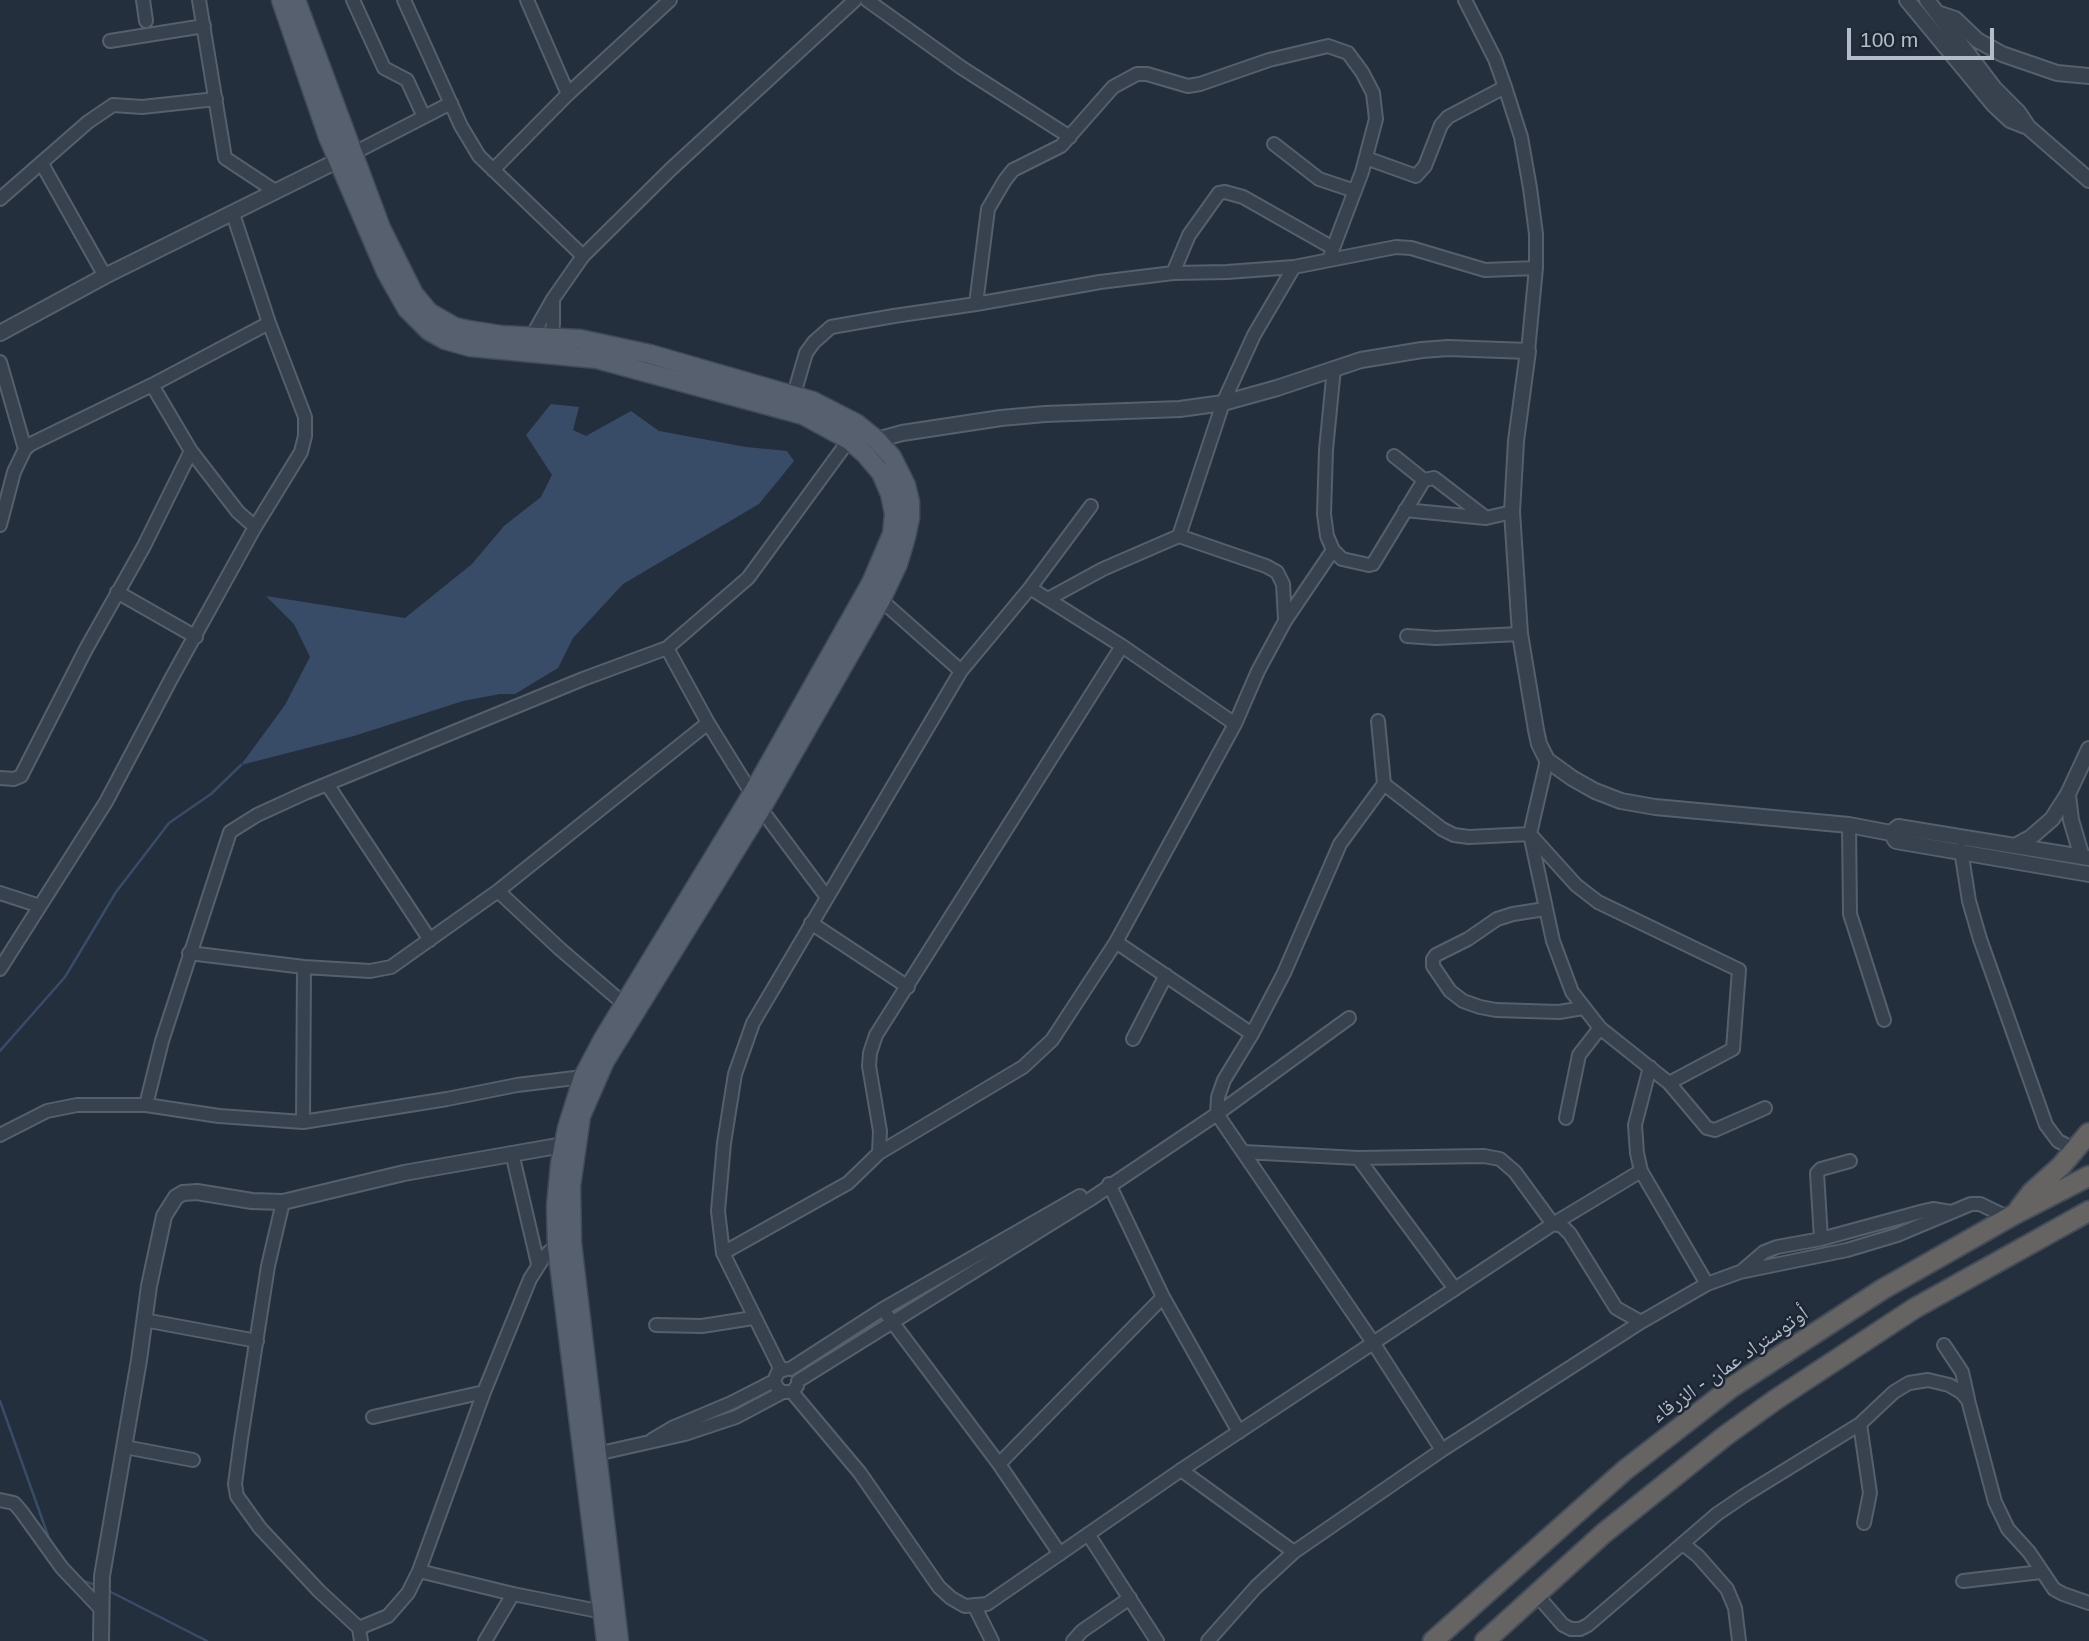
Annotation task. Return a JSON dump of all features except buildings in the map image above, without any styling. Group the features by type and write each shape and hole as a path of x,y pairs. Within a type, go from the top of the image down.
{"highway":[{"path":"2012,1216 2089,1133"},
{"name":"أوتوستراد عمان - الزرقاء","path":"1433,1641 1625,1469 1732,1387 1883,1289 2089,1175"},
{"path":"1485,1641 1604,1534 1725,1436 1775,1400 1915,1308 2089,1211"}],"main road":[{"path":"281,0 345,158 390,282 412,315 429,331 456,344 477,348 549,346 788,410 849,440 881,473 890,494 894,514 892,534 856,628 592,1089 581,1116 564,1245"},
{"path":"296,0 345,158"},
{"path":"549,346 580,339 650,354 794,394 839,413 877,440 892,457 906,485 910,518 898,564 881,600 856,628"},
{"path":"620,1641 591,1455 564,1245 556,1206 563,1145 583,1077 624,1003 757,801"},
{"path":"591,1455 606,1641"}],"street":[{"path":"143,0 146,21"},
{"path":"199,0 225,158 275,191"},
{"path":"353,0 384,68 407,80 424,117"},
{"path":"404,0 469,141 493,170 583,256"},
{"path":"527,0 568,94"},
{"path":"493,170 568,94 670,0"},
{"path":"531,345 553,299 583,256 671,169 855,0"},
{"path":"867,0 962,68 1070,137"},
{"path":"1465,0 1495,59 1521,137 1536,234 1536,268 1517,428 1512,512 1520,634 1536,730 1547,760 1595,791 1621,801 1655,807 1849,825 1891,833 1896,841 2089,874"},
{"path":"1907,0 1994,105 2010,120 2028,127"},
{"path":"1935,5 1984,75 2028,127 2089,180"},
{"path":"1935,5 1986,47 2056,73 2089,76"},
{"path":"110,41 204,26"},
{"path":"976,304 988,209 994,198 1013,170 1053,151 1070,137 1113,86 1137,74 1147,74 1188,86 1269,60 1328,46 1348,53 1373,93 1376,119 1355,191 1331,253"},
{"path":"1984,75 1992,61 2022,62"},
{"path":"1366,158 1413,176 1420,174 1441,125 1448,117 1505,87"},
{"path":"0,199 88,122 113,105 142,107 216,99"},
{"path":"0,333 105,276 451,103"},
{"path":"1274,144 1319,179 1355,191"},
{"path":"42,164 105,276"},
{"path":"1173,273 1189,235 1219,193 1243,198 1331,253"},
{"path":"0,970 106,802 255,527 297,460 306,428 305,417 269,323 233,214"},
{"path":"794,394 806,353 831,327 1087,284 1173,273 1294,267 1331,253 1396,247 1411,248 1485,270 1536,268"},
{"path":"1179,536 1223,403 1268,309 1294,267"},
{"path":"549,346 554,324 553,299"},
{"path":"0,525 14,472 25,449 39,439 152,385 269,323"},
{"path":"877,440 902,433 1012,417 1180,409 1223,403 1361,360 1448,348 1528,351"},
{"path":"0,362 25,449"},
{"path":"1334,368 1326,450 1324,514 1326,536 1333,550 1342,559 1373,564 1424,480 1434,478 1486,518"},
{"path":"152,385 191,452 238,512 255,527"},
{"path":"892,457 902,433"},
{"path":"146,1105 189,953 230,832 257,815 327,784 583,679 667,648 748,578 849,440"},
{"path":"0,778 14,779 21,776 38,739 132,568 191,452"},
{"path":"1394,456 1424,480"},
{"path":"782,1374 723,1253 723,1232 718,1211 724,1143 735,1074 753,1023 961,671 1030,588 1091,506"},
{"path":"1405,510 1486,518 1512,512"},
{"path":"1048,599 1103,569 1179,536 1277,572 1283,584 1285,621"},
{"path":"723,1253 848,1183 879,1153 1023,1067 1052,1040 1116,942 1235,724 1258,671 1285,621 1333,550"},
{"path":"1030,588 1122,646 1235,724"},
{"path":"117,592 196,636"},
{"path":"881,600 961,671"},
{"path":"1407,636 1436,638 1520,634"},
{"path":"879,1153 880,1131 869,1066 876,1035 1122,646"},
{"path":"667,648 708,723 757,801 826,897"},
{"path":"1378,721 1384,784 1340,844 1303,933 1252,1034 1220,1089 1217,1114 1374,1344 1442,1450"},
{"path":"189,953 304,967 370,971 391,967 498,891 708,723"},
{"path":"2017,845 2047,824 2068,794 2089,748"},
{"path":"1547,760 1530,834 1545,909 1572,992 1600,1028 1669,1083 1710,1130 1765,1108"},
{"path":"327,784 430,940"},
{"path":"1384,784 1442,829 1454,835 1469,837 1530,834"},
{"path":"2068,794 2071,820 2086,857"},
{"path":"1849,825 1850,914 1884,1020"},
{"path":"1891,833 1898,827 2086,857"},
{"path":"1530,834 1576,885 1598,902 1740,972 1732,1049 1669,1083"},
{"path":"1961,850 1969,901 1980,939 2046,1125 2058,1141 2076,1150"},
{"path":"498,891 560,949 624,1003"},
{"path":"0,893 40,906"},
{"path":"1545,909 1497,919 1468,939 1436,955 1433,966 1450,991 1463,1001 1480,1007 1559,1012 1583,1008"},
{"path":"811,923 908,986"},
{"path":"1116,942 1252,1034"},
{"path":"303,1122 304,967"},
{"path":"1133,1039 1166,975"},
{"path":"591,1455 677,1436 736,1417 791,1388 1089,1200 1109,1184 1217,1114 1349,1018"},
{"path":"1566,1118 1579,1055 1600,1028"},
{"path":"1650,1066 1634,1133 1641,1171 1707,1284"},
{"path":"0,1135 29,1119 65,1106 146,1105 244,1119 303,1122 583,1077"},
{"path":"101,1641 102,1582 158,1238 168,1206 176,1197 183,1193 197,1192 283,1202 404,1173 563,1145"},
{"path":"1244,1152 1358,1158 1493,1157 1515,1172 1553,1224 1566,1229 1616,1308 1641,1322"},
{"path":"512,1153 538,1264"},
{"path":"1358,1158 1455,1289"},
{"path":"1821,1239 1817,1173 1821,1169 1850,1161"},
{"path":"782,1374 776,1387 791,1388 860,1473 939,1587 965,1606 987,1604 1181,1470 1553,1224 1641,1171"},
{"path":"1109,1184 1163,1297 1239,1432"},
{"path":"652,1440 674,1427 731,1403 782,1374 883,1309 1089,1191 1109,1184"},
{"path":"283,1202 268,1266 237,1466 237,1496 260,1528 360,1634 388,1616 408,1593 419,1571 484,1392 530,1279 538,1264 550,1251 564,1245"},
{"path":"1208,1641 1256,1587 1294,1552 1442,1450 1641,1322 1707,1284 1740,1272 1847,1250 1897,1235 1976,1204 2012,1216"},
{"path":"1740,1272 1770,1249 1821,1239 1933,1209 1951,1212"},
{"path":"999,1464 1163,1297"},
{"path":"883,1309 999,1464 1060,1554"},
{"path":"656,1325 702,1326 753,1318"},
{"path":"145,1320 257,1341"},
{"path":"1944,1345 1962,1372 1977,1442 1998,1512 2054,1589 2089,1603"},
{"path":"782,1374 797,1375 791,1388"},
{"path":"1536,1594 1563,1625 1580,1629 1745,1495 1860,1424 1894,1392 1909,1383 1928,1380 1949,1385 1961,1391 1968,1400"},
{"path":"373,1417 484,1392"},
{"path":"1860,1424 1870,1493 1864,1523"},
{"path":"125,1447 193,1460"},
{"path":"1181,1470 1294,1552"},
{"path":"0,1500 14,1503 62,1568 101,1609"},
{"path":"1088,1534 1157,1641"},
{"path":"1683,1544 1698,1556 1727,1589 1735,1608 1739,1641"},
{"path":"419,1571 603,1612"},
{"path":"1963,1581 2041,1572"},
{"path":"485,1641 513,1594"},
{"path":"1073,1641 1082,1631 1130,1598"},
{"path":"974,1605 992,1641"}],"water":[{"path":"551,404 579,407 573,430 586,436 631,411 659,431 746,447 787,451 794,461 759,504 623,584 573,638 558,668 515,694 463,701 354,736 241,765 285,705 310,657 294,624 266,596 405,618 472,564 504,526 541,497 552,475 526,435"}],"waterway":[{"path":"0,1051 65,977 116,892 169,823 211,794 241,765"},
{"path":"0,1401 51,1544"},
{"path":"81,1580 98,1586"},
{"path":"107,1590 207,1641"}]}
